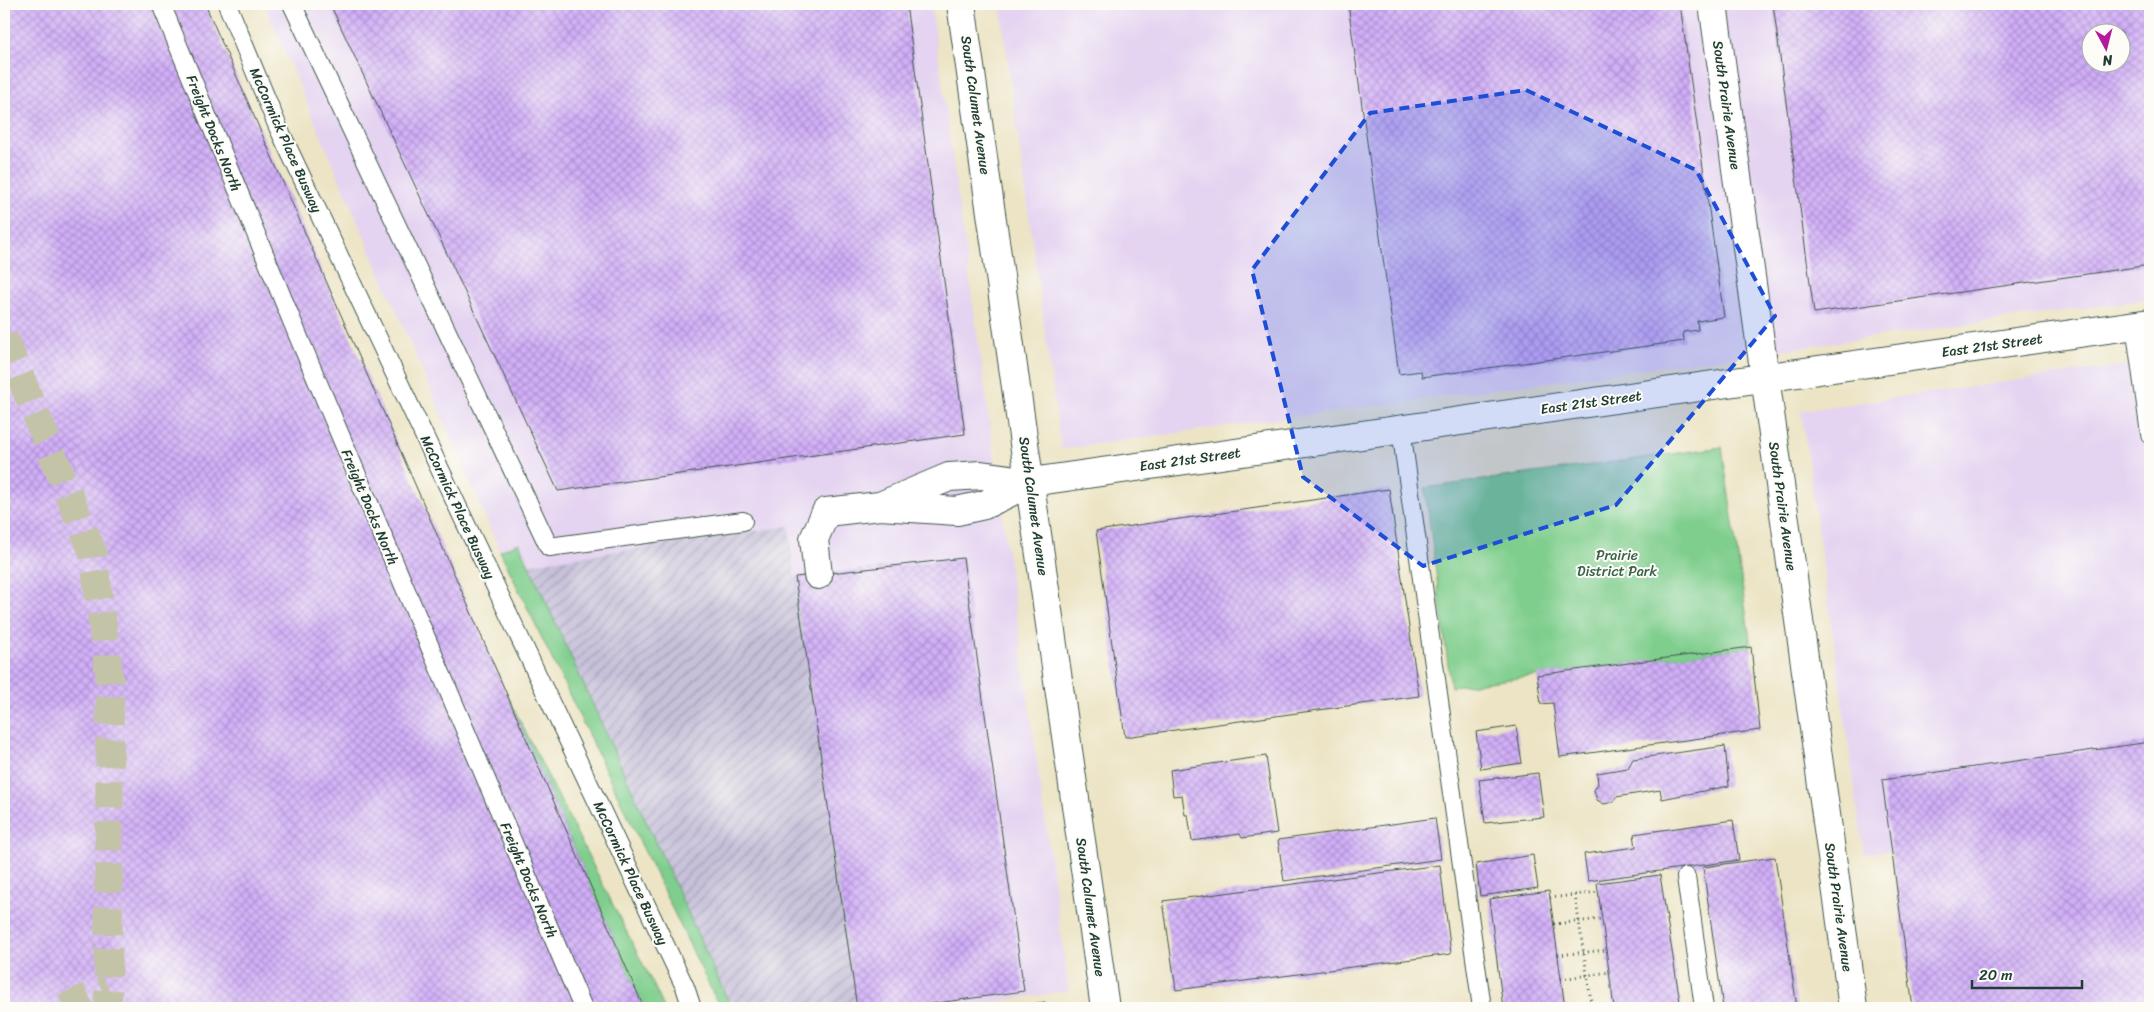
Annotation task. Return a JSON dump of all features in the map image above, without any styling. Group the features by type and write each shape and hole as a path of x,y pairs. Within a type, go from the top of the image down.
{"street":[{"name":"South Calumet Avenue","path":"961,4 1105,1008"},
{"name":"South Prairie Avenue","path":"1714,4 1853,1008"},
{"name":"East 21st Street","path":"818,575 814,539 826,512 880,506 957,511 984,505 1031,482 2142,324"}],"lane":[{"name":"Freight Docks North","path":"161,4 299,338 583,1008"},
{"name":"McCormick Place Busway","path":"227,4 278,127 676,969 692,1008"},
{"path":"292,4 548,547 743,521"},
{"path":"2142,324 2150,434"},
{"path":"1401,429 1482,1008"},
{"path":"1686,877 1704,1008"}],"path":[{"path":"1550,898 1598,892"},
{"path":"1575,895 1592,1008"},
{"path":"1554,924 1602,919"},
{"path":"1558,956 1606,950"},
{"path":"1561,978 1609,972"}],"highlighted area":[{"path":"1526,90 1696,170 1775,316 1616,505 1423,566 1303,477 1252,270 1370,113"}],"shaded area":[{"path":"264,4 931,4 1069,991 947,1008 766,1008 764,1004 752,1008 732,1008 519,543 500,551"},
{"path":"1000,4 2150,4 2150,299 1061,449"},
{"path":"2140,363 2150,434 2150,814 1864,854 1801,411"},
{"path":"789,526 857,1008 766,1008 764,1004 752,1008 732,1008 529,564"}],"green space":[{"name":"Prairie District Park","path":"1722,447 1751,647 1451,687 1425,488"},
{"path":"519,543 732,1008 720,1008 500,551"},
{"path":"506,693 655,988 664,1008 644,1008"}],"building":[{"path":"4,4 205,4 644,1008 4,1008"},
{"path":"330,4 906,4 965,434 558,491"},
{"path":"1348,4 1680,4 1724,317 1697,321 1698,330 1683,332 1684,341 1422,377 1421,371 1399,374"},
{"path":"1773,4 2150,4 2150,265 1814,313"},
{"path":"1389,489 1419,696 1125,737 1096,531"},
{"path":"963,558 1024,991 901,1008 857,1008 795,577"},
{"path":"1751,647 1760,730 1560,757 1553,703 1541,704 1537,675"},
{"path":"1516,726 1522,763 1481,769 1476,732"},
{"path":"2150,742 2150,1008 1913,1008 1882,780"},
{"path":"1725,746 1729,786 1662,799 1660,790 1616,797 1614,802 1604,804 1597,800 1594,790 1598,784 1597,773 1628,768 1633,759"},
{"path":"1266,756 1277,833 1242,838 1240,834 1192,841 1188,815 1185,815 1182,795 1173,796 1170,770"},
{"path":"1538,773 1544,817 1485,823 1479,780"},
{"path":"1435,818 1441,859 1284,881 1278,840"},
{"path":"1733,820 1739,860 1588,881 1584,854 1636,847 1634,834"},
{"path":"1533,855 1538,888 1480,896 1476,864"},
{"path":"1775,857 1797,1008 1723,1008 1703,867"},
{"path":"1440,865 1451,954 1176,990 1163,901"},
{"path":"1660,875 1681,1008 1614,1008 1597,883"},
{"path":"1549,891 1565,1008 1503,1008 1489,899"},
{"path":"1045,1002 1045,1008 1010,1008 1010,1007"}],"tunnel":[{"path":"4,337 93,553 110,682 108,1008"},
{"path":"64,1008 108,988"}]}
